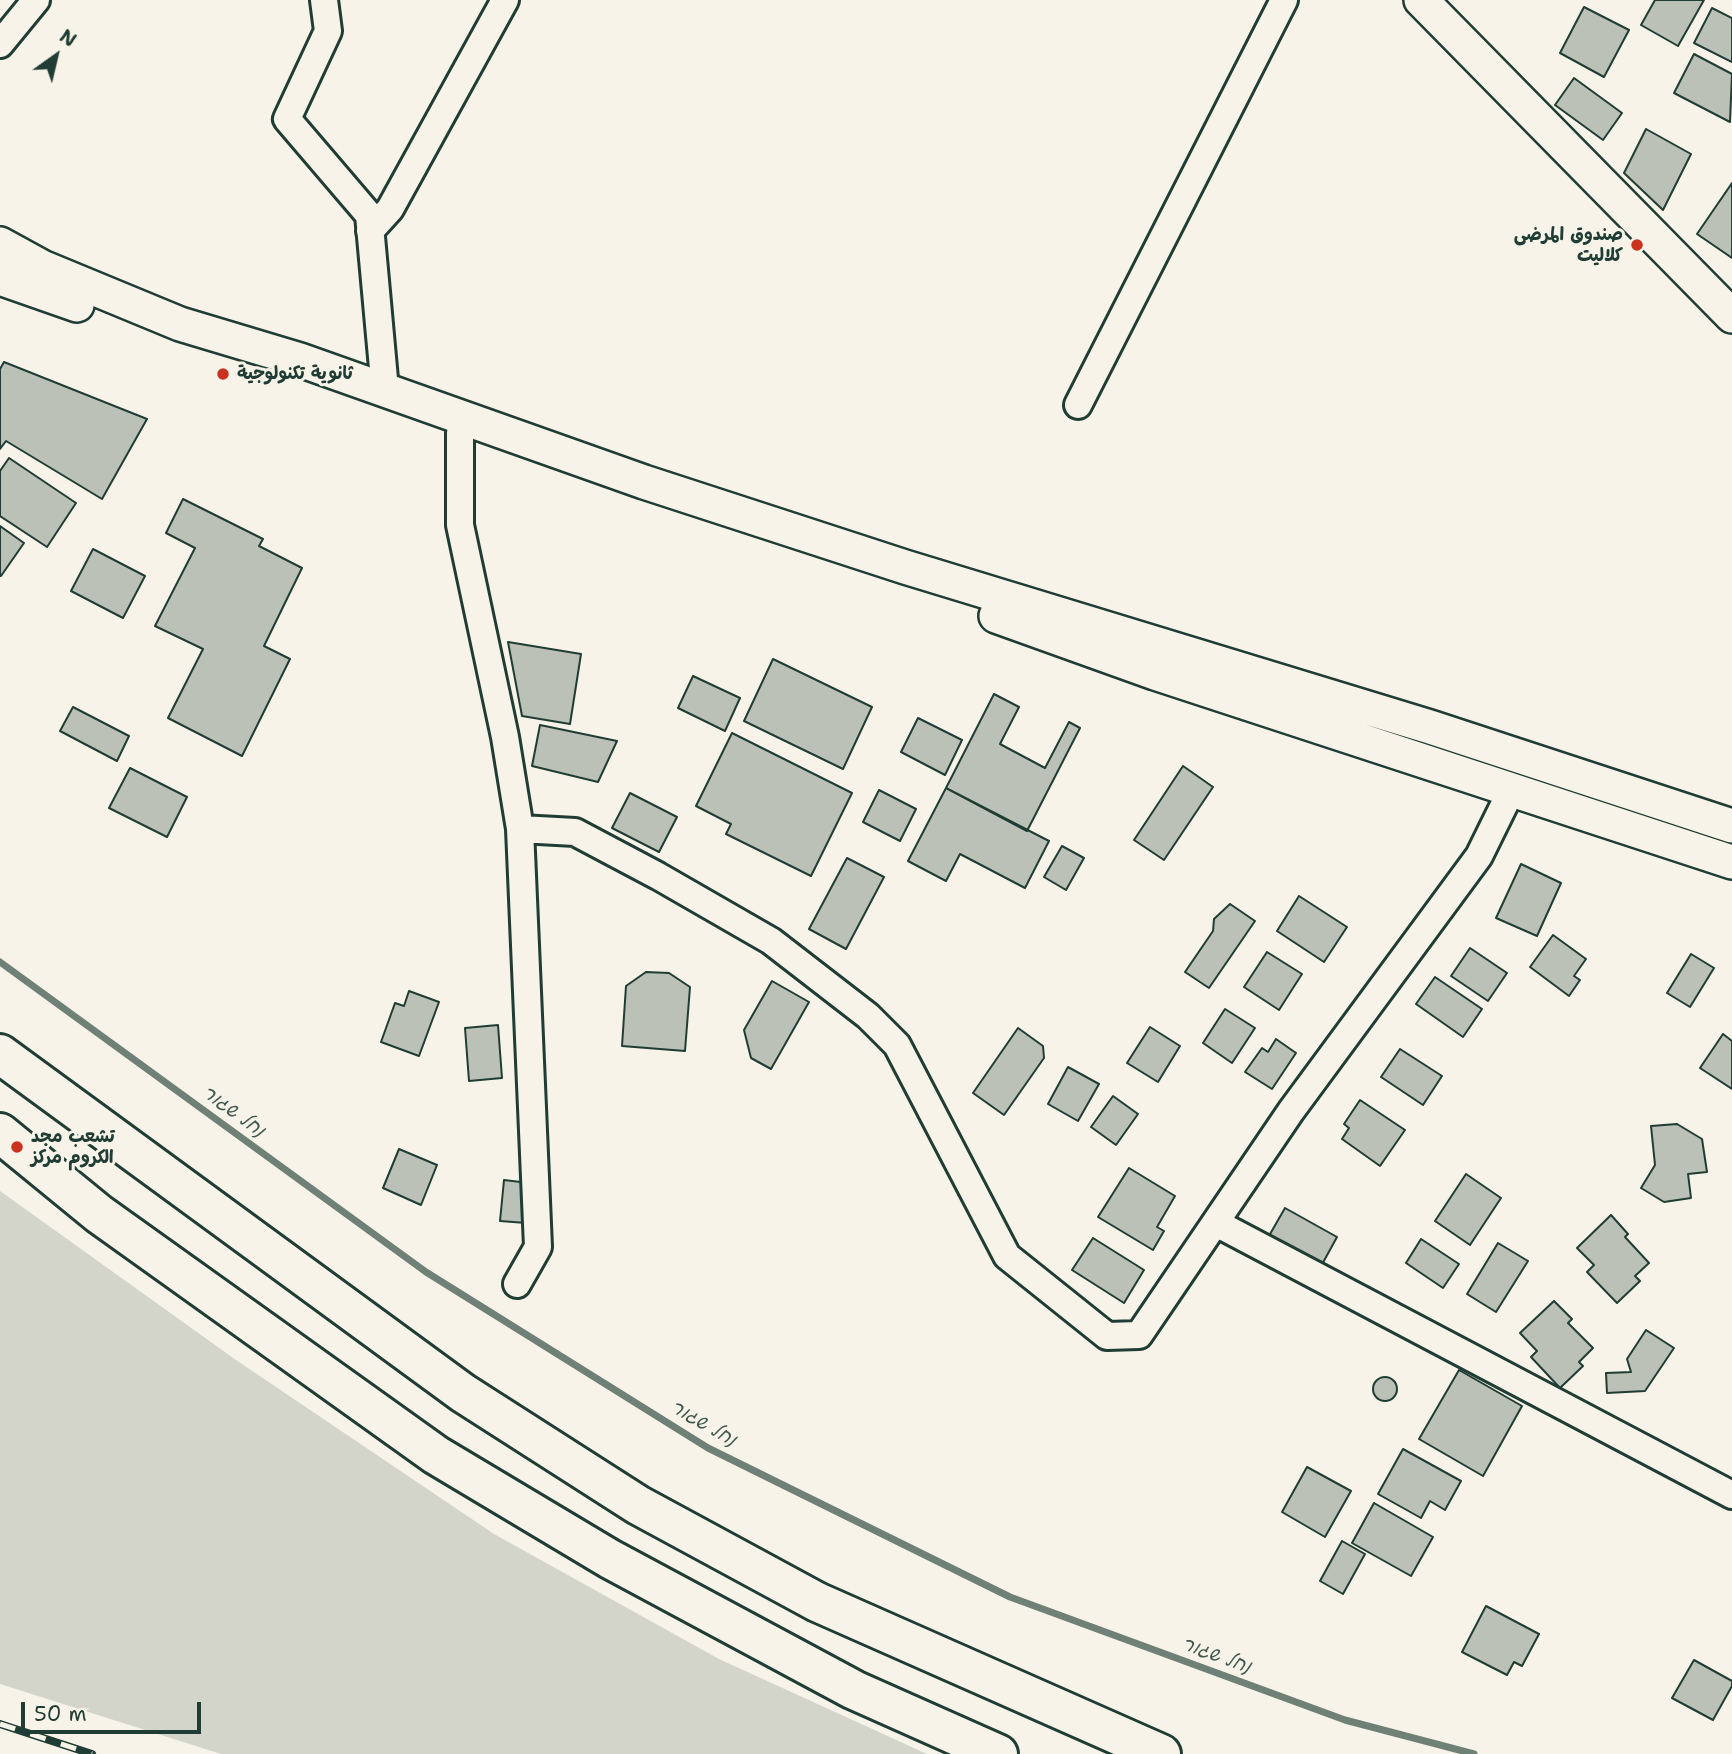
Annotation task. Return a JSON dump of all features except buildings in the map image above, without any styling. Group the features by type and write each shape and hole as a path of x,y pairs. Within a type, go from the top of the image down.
{"highway":[{"path":"0,1054 463,1393 638,1505 817,1602 1161,1754"},
{"path":"0,1133 99,1214 436,1455 610,1559 854,1690 999,1754"}],"street":[{"path":"0,44 36,0"},
{"path":"324,0 328,31 287,119 369,215 385,390"},
{"path":"370,231 390,209 505,0"},
{"path":"1078,405 1284,0"},
{"path":"1421,0 1732,316"},
{"path":"0,244 42,267 180,324 300,360 644,482 905,568 1430,727 1732,826"},
{"path":"0,278 178,342 296,376 1155,673 1732,862"},
{"path":"460,433 460,525 505,737 520,829 538,1247 517,1284"},
{"path":"520,829 575,832 658,876 771,941 869,1016 897,1045 1007,1256 1107,1336 1139,1335 1291,1111 1479,856 1511,790"},
{"path":"1216,1223 1732,1495"}],"shaded area":[{"path":"0,1191 236,1360 494,1534 719,1659 927,1754 221,1754 0,1684"}],"waterway":[{"name":"נחל שגור","path":"0,962 426,1272 708,1448 1010,1597 1345,1720 1474,1754"}],"railway":[{"path":"0,1724 92,1754"}],"place":[{"name":"صندوق المرضى كلاليت","path":"1637,245"},
{"name":"ثانوية تكنولوجية","path":"223,374"},
{"name":"تشعب مجد الكروم مركز","path":"17,1147"}]}
